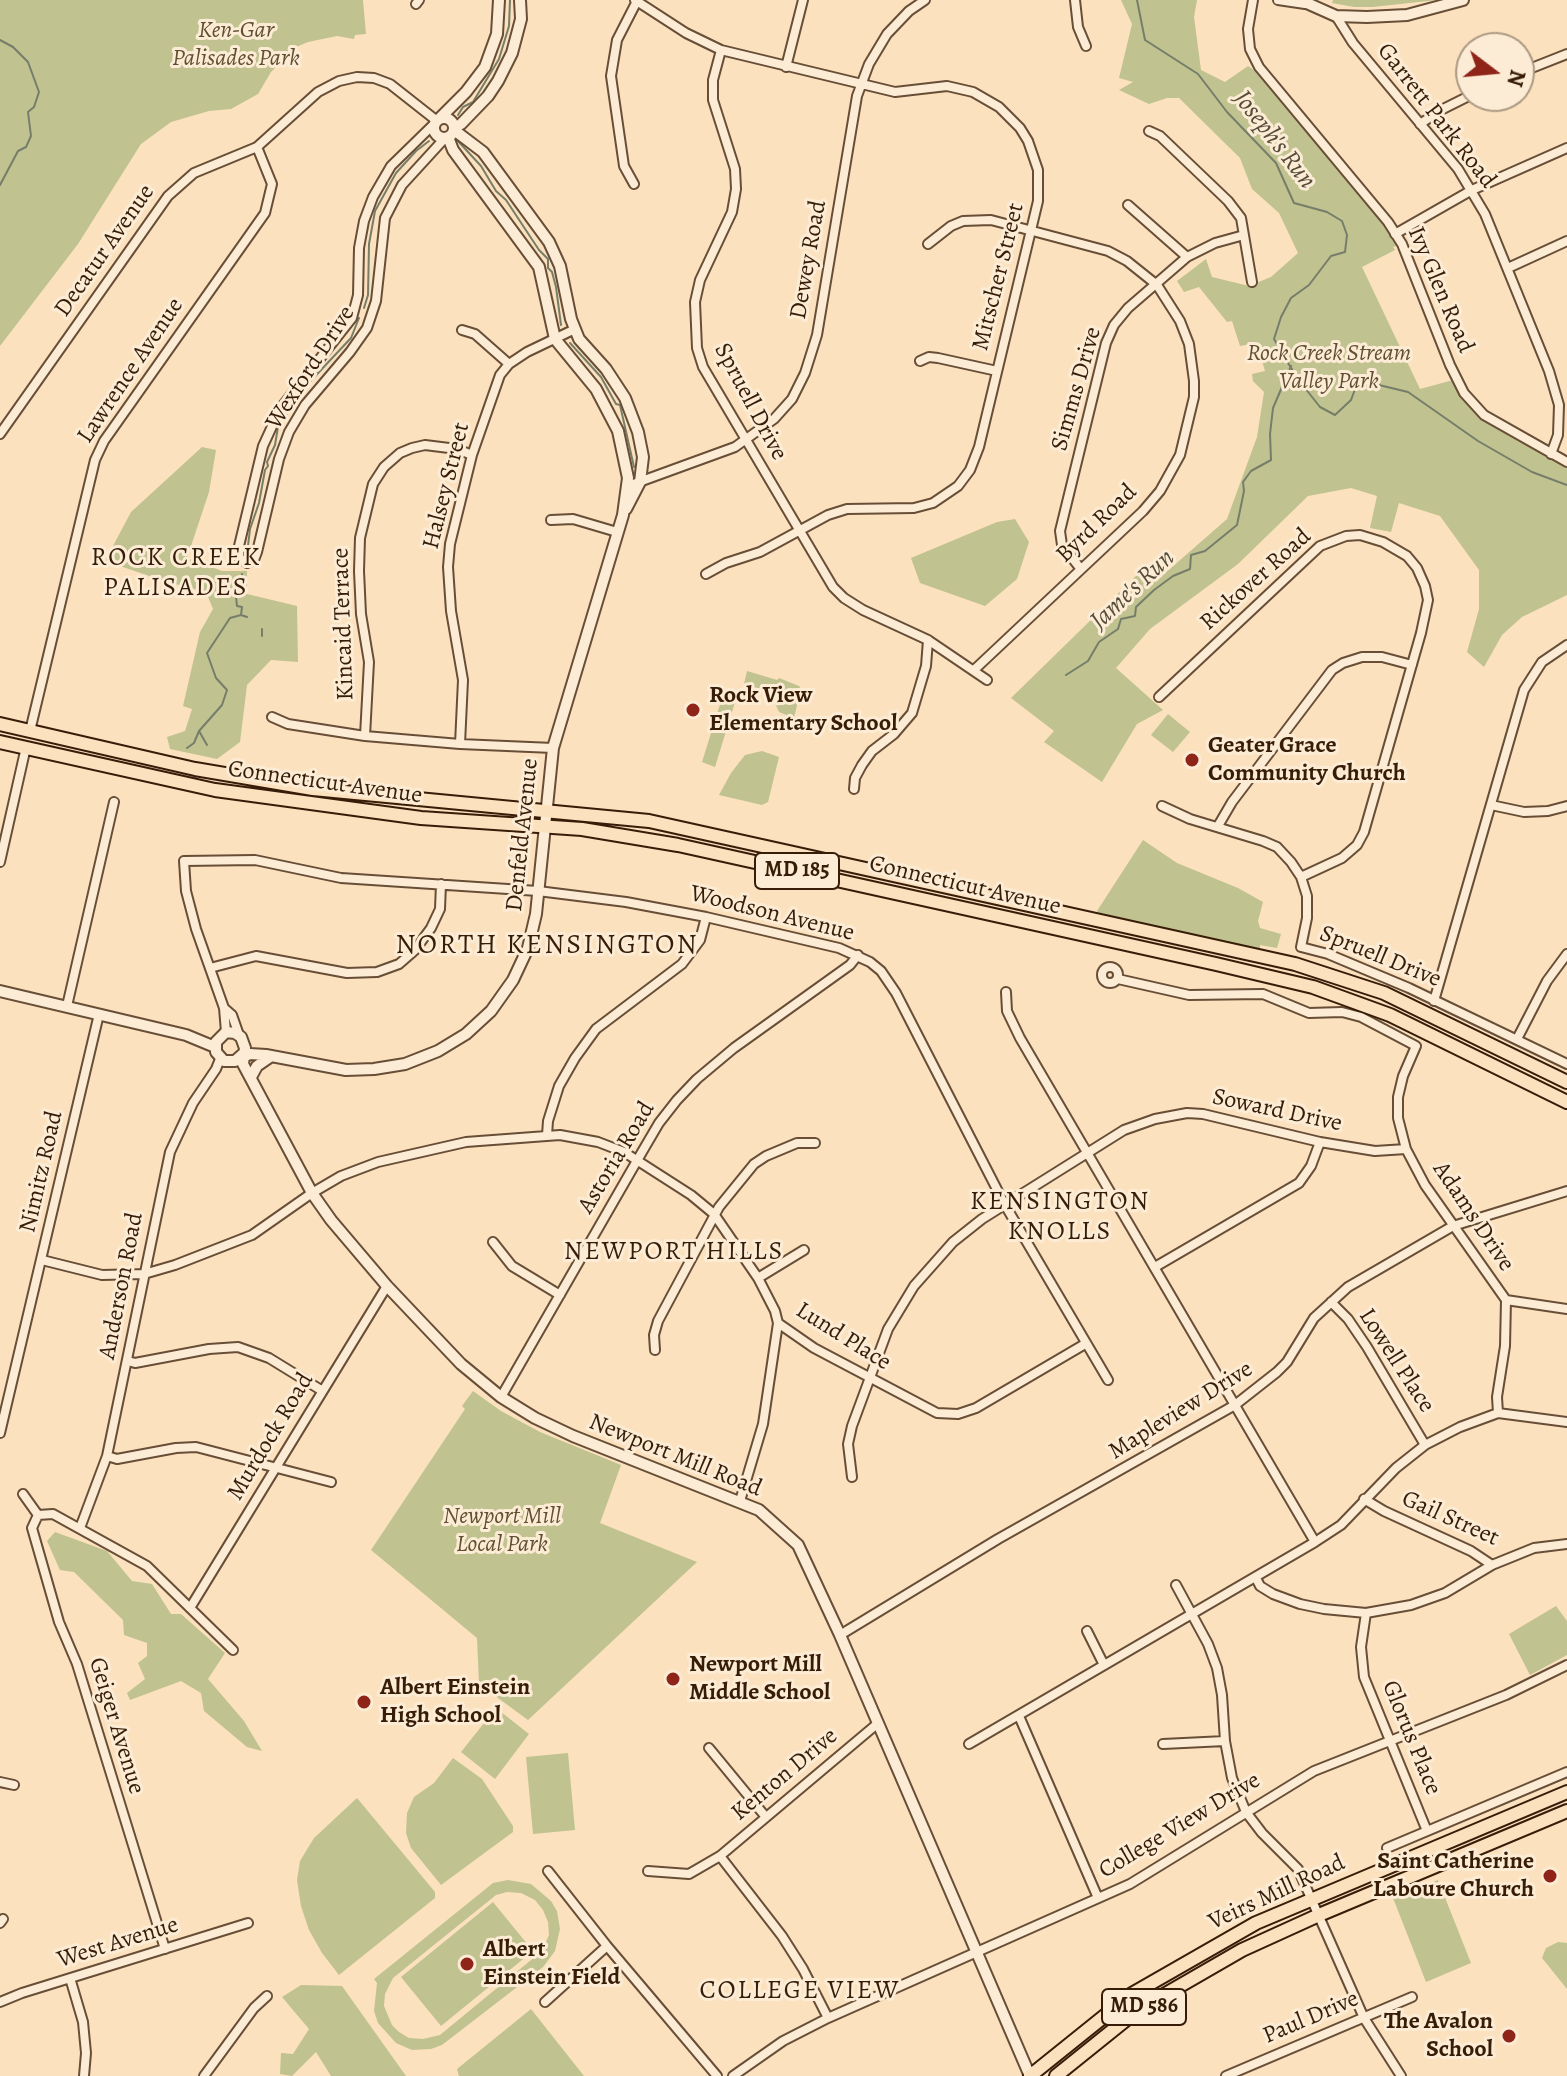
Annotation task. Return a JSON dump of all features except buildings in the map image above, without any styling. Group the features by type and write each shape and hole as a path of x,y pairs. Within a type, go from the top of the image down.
{"main road":[{"name":"Connecticut Avenue","path":"0,724 195,769 313,789 649,821 1295,964 1384,993 1567,1082"},
{"name":"Connecticut Avenue","path":"0,742 192,786 357,811 582,829 678,845 1302,984 1390,1015 1567,1102"},
{"path":"192,786 195,769"},
{"name":"Veirs Mill Road","path":"1030,2076 1132,1994 1256,1923 1567,1792"},
{"name":"Veirs Mill Road","path":"1056,2076 1138,2010 1242,1950 1567,1811"}],"street":[{"name":"Wexford Drive","path":"499,0 497,34 485,67 466,92 391,166 373,197 359,248 358,295 352,318 280,409 263,446 239,546 239,558 247,563 254,560 257,552 279,459 289,432 305,405 367,328 376,301 385,218 402,185 488,96 498,81 512,53 521,19 520,0"},
{"path":"786,67 803,0"},
{"name":"Dewey Road","path":"628,482 735,447 774,419 792,399 812,355 861,86 869,64 887,34 909,11 925,0"},
{"path":"1075,0 1078,27 1086,46"},
{"name":"Ivy Glen Road","path":"1253,0 1248,29 1250,49 1259,67 1402,244 1464,393 1484,415 1551,454"},
{"path":"1278,0 1302,2 1336,16 1407,15 1463,0"},
{"path":"634,184 624,166 611,76 617,40 636,1"},
{"name":"Mitscher Street","path":"636,1 686,33 721,50 895,92 947,86 973,92 999,107 1020,128 1038,170 1038,201 1032,231 979,447 970,470 958,486 933,503 914,508 847,509 828,515 760,552 726,563 706,574"},
{"name":"Garrett Park Road","path":"1336,16 1353,43 1472,190 1508,268 1549,371 1559,405 1558,435 1551,454"},
{"name":"Spruell Drive","path":"721,50 713,80 713,100 735,169 736,189 732,212 700,280 695,302 697,348 703,367 833,587 863,610 904,626 987,680"},
{"path":"1535,67 1567,54"},
{"name":"Decatur Avenue","path":"0,434 178,185 194,173 257,147 318,92 339,81 357,77 374,78 390,84 437,121"},
{"path":"1420,124 1455,103"},
{"path":"450,133 451,121 437,121 437,135 450,133 483,152 549,242 560,266 579,339 606,369 625,398 638,432 643,457 641,478"},
{"path":"1149,131 1160,136 1228,201 1241,218 1252,282"},
{"name":"Denfeld Avenue","path":"450,133 453,150 539,267 555,339 596,389 618,431 628,482 623,515"},
{"name":"Lawrence Avenue","path":"30,731 95,460 104,441 265,213 271,200 272,184 257,147"},
{"path":"1395,234 1472,190 1567,148"},
{"path":"1128,205 1187,257"},
{"name":"Byrd Road","path":"928,244 951,226 963,221 991,220 1108,251 1127,261 1157,285 1180,321 1189,344 1194,397 1180,455 1160,491 1143,511 974,670"},
{"name":"Simms Drive","path":"1080,568 1062,545 1060,531 1106,343 1114,325 1187,257 1215,243 1244,235"},
{"path":"1508,268 1567,241"},
{"path":"462,330 475,334 509,364 575,329"},
{"path":"920,361 938,358 997,371"},
{"name":"Halsey Street","path":"460,744 463,680 451,611 450,544 472,455 494,387 509,364"},
{"name":"Kincaid Terrace","path":"365,736 369,662 361,614 360,538 373,484 384,467 400,453 412,448 425,445 457,449 472,455"},
{"path":"1551,454 1567,462"},
{"name":"Denfeld Avenue","path":"220,1039 237,1053 346,1070 374,1069 416,1060 438,1051 466,1034 491,1011 513,980 528,948 538,891 553,748 617,532 641,478"},
{"path":"551,520 573,519 617,532"},
{"name":"Rickover Road","path":"1159,697 1309,554 1333,539 1360,535 1383,542 1407,556 1417,568 1428,600 1364,832 1357,845 1342,858 1301,877"},
{"path":"854,789 855,778 872,751 894,734 912,713 926,666 928,640"},
{"path":"1434,1001 1524,690 1542,662 1567,645"},
{"path":"1218,826 1232,802 1332,670 1362,657 1382,657 1412,665"},
{"path":"272,717 288,724 365,736 553,748"},
{"path":"0,862 26,747"},
{"path":"67,1006 114,802"},
{"path":"1491,805 1524,812 1567,806"},
{"path":"1162,806 1190,819 1277,847 1301,877"},
{"name":"Woodson Avenue","path":"210,968 186,891 184,861 255,860 341,878 538,891 626,902 706,917 858,955 881,971 896,993 1005,1205 1108,1380"},
{"name":"Spruell Drive","path":"1301,877 1307,896 1307,918 1301,947 1328,954 1567,1064"},
{"path":"220,1039 224,1008 210,968 256,956 347,973 377,972 399,964 415,950 431,928 440,909 441,884"},
{"path":"547,1135 559,1086 596,1029 682,964 700,940 706,917"},
{"path":"1517,1039 1547,981 1567,954"},
{"name":"Astoria Road","path":"501,1397 659,1123 697,1079 734,1048 850,965 858,955"},
{"name":"Adams Drive","path":"1118,979 1189,995 1263,994 1309,1013 1342,1012 1361,1017 1416,1046 1403,1076 1398,1097 1398,1118 1406,1149 1425,1185 1506,1300 1498,1413"},
{"path":"0,991 186,1035 220,1039 237,1053"},
{"path":"1006,992 1007,1011 1012,1022 1315,1542"},
{"path":"224,1008 232,1015 237,1053"},
{"name":"Nimitz Road","path":"0,1433 99,1014"},
{"name":"Newport Mill Road","path":"237,1053 312,1193 331,1220 387,1286 461,1364 501,1397 535,1418 573,1436 740,1501 771,1519 798,1545 840,1635 1030,2076"},
{"name":"Anderson Road","path":"80,1528 107,1456 170,1152 193,1103 216,1069 237,1053"},
{"path":"252,1082 257,1066 268,1056"},
{"name":"Soward Drive","path":"852,1477 848,1460 849,1435 888,1329 914,1286 953,1242 1005,1205 1124,1130 1155,1119 1187,1113 1213,1116 1320,1142 1375,1151 1406,1149"},
{"name":"Lund Place","path":"42,1260 102,1275 144,1274 252,1235 341,1176 414,1152 466,1142 547,1135 598,1142 637,1160 714,1214 758,1278 778,1323 814,1348 937,1413 958,1414 976,1408 1085,1344"},
{"path":"1155,1267 1299,1183 1311,1166 1320,1142"},
{"path":"655,1350 654,1335 658,1321 714,1214 754,1164 797,1143 815,1143"},
{"name":"Mapleview Drive","path":"840,1635 998,1539 1235,1405 1287,1362 1314,1318 1348,1287 1453,1226 1567,1191"},
{"path":"493,1242 512,1266 560,1295"},
{"path":"758,1278 804,1250"},
{"name":"Murdock Road","path":"190,1608 387,1286"},
{"path":"1506,1300 1567,1309"},
{"name":"Lowell Place","path":"1331,1302 1361,1337 1425,1445"},
{"path":"740,1501 763,1424 778,1323"},
{"path":"128,1361 150,1361 209,1349 238,1347 269,1358 321,1390"},
{"path":"969,1744 1256,1578 1341,1525 1396,1468 1425,1445 1460,1427 1498,1413 1567,1422"},
{"path":"107,1456 117,1459 196,1447 331,1482"},
{"path":"23,1494 38,1515 53,1514 147,1566 233,1650"},
{"name":"Gail Street","path":"1364,1499 1471,1551 1492,1565 1534,1548 1567,1544"},
{"name":"Geiger Avenue","path":"38,1515 32,1528 59,1622 77,1664 165,1949"},
{"path":"1256,1578 1260,1586 1273,1594 1300,1604 1366,1613 1411,1605 1445,1593 1492,1565"},
{"path":"1176,1585 1217,1668 1232,1778 1246,1812 1298,1869 1342,1974 1364,2018 1401,2076"},
{"name":"Glorus Place","path":"1366,1613 1361,1647 1364,1677 1427,1831"},
{"path":"1087,1631 1104,1665"},
{"name":"College View Drive","path":"733,2076 783,2041 828,2018 1153,1872 1314,1771 1506,1695 1567,1665"},
{"path":"1019,1716 1098,1898"},
{"name":"Kenton Drive","path":"648,1871 689,1874 720,1856 877,1724"},
{"path":"1163,1744 1225,1741"},
{"path":"709,1748 765,1816"},
{"path":"1387,1848 1567,1772"},
{"path":"0,1782 14,1785"},
{"path":"720,1856 782,1936 828,2018"},
{"path":"548,1871 717,2076"},
{"name":"West Avenue","path":"0,2002 248,1923"},
{"path":"545,2002 607,1946"},
{"path":"70,1978 83,2022 86,2053 84,2076"},
{"path":"204,2076 254,2008 267,1996"},
{"name":"Paul Drive","path":"1226,2076 1412,1997"}],"green space":[{"name":"Ken-Gar Palisades Park","path":"0,0 363,0 366,34 355,35 354,39 337,36 296,47 271,72 258,94 231,109 209,111 171,122 141,144 78,244 0,346"},
{"name":"Rock Creek Stream Valley Park","path":"1121,0 1197,0 1194,17 1201,70 1225,82 1248,66 1269,80 1402,244 1362,267 1420,389 1457,379 1484,415 1567,462 1567,595 1522,617 1502,635 1484,667 1467,652 1479,609 1479,570 1440,516 1399,503 1391,532 1370,528 1377,496 1351,488 1308,496 1238,564 1150,629 1116,668 1163,710 1137,724 1102,782 1044,742 1054,731 1011,698 1142,570 1155,582 1227,519 1257,437 1264,392 1253,381 1252,374 1265,371 1257,343 1240,346 1232,321 1227,322 1199,287 1184,292 1177,281 1206,259 1212,277 1249,286 1271,277 1298,253 1279,213 1252,189 1240,158 1179,98 1149,104 1119,90 1133,82 1119,78 1132,24"},
{"path":"1333,0 1437,0 1354,7 1332,3"},
{"path":"202,447 216,450 209,492 187,558 222,571 247,571 247,594 297,606 298,662 271,660 247,685 240,742 217,759 170,749 167,737 185,731 192,709 183,706 200,632 213,609 206,592 105,561 131,512"},
{"path":"1015,519 1029,542 1017,579 985,606 920,583 911,558 997,522"},
{"path":"747,671 799,686 801,689 794,718 779,712 774,693 744,684"},
{"path":"722,698 735,702 715,767 702,762"},
{"path":"1168,714 1190,732 1173,752 1151,735"},
{"path":"762,751 779,757 768,802 762,805 719,795 745,755"},
{"path":"1143,840 1177,863 1238,888 1263,902 1258,921 1260,928 1281,934 1277,948 1260,945 1260,956 1105,921 1097,911"},
{"name":"Newport Mill Local Park","path":"473,1391 501,1411 540,1432 621,1465 600,1523 697,1562 528,1720 479,1684 477,1638 371,1550 465,1409 462,1406"},
{"path":"55,1532 107,1551 132,1581 152,1584 171,1614 181,1614 225,1653 208,1679 244,1721 262,1751 247,1747 204,1711 201,1693 181,1681 130,1700 127,1693 145,1679 138,1663 147,1656 147,1643 124,1635 123,1620 74,1572 60,1570 47,1541"},
{"path":"1556,1606 1567,1621 1567,1655 1530,1675 1509,1634"},
{"path":"496,1708 529,1734 495,1779 461,1752"},
{"path":"568,1753 575,1830 533,1834 526,1757"},
{"path":"453,1758 482,1779 513,1826 513,1832 441,1885 411,1848 406,1833 407,1813 414,1797 434,1783"},
{"path":"357,1798 435,1892 435,1898 339,1975 309,1930 297,1880 300,1861 314,1838"},
{"path":"508,1880 531,1884 551,1901 557,1911 560,1929 555,1951 543,1967 442,2045 412,2050 396,2043 378,2023 374,2011 377,1983 374,1979 493,1883","holes":["521,1893 535,1900 548,1922 549,1935 542,1951 440,2035 409,2038 399,2032 392,2025 384,2006 385,1994 393,1978 496,1895"]},
{"path":"1438,1880 1471,1963 1426,1982 1393,1898"},
{"name":"Albert Einstein Field","path":"493,1902 533,1951 441,2026 401,1977"},
{"path":"1558,1942 1567,1943 1567,1989 1542,1958 1546,1948"},
{"path":"301,1985 342,1986 406,2076 331,2076 316,2052 292,2076 280,2074 281,2053 293,2054 309,2029 282,1997"},
{"path":"531,2009 584,2076 459,2076 457,2069"}],"waterway":[{"path":"458,115 463,107 473,102 499,59 509,26 510,0"},
{"name":"Joseph's Run","path":"1137,0 1145,40 1198,74 1227,112 1276,163 1294,203 1327,212 1342,221 1347,235 1345,252 1331,256 1309,285 1291,298 1274,339 1297,378 1320,407 1335,415 1351,400 1357,384 1379,385 1408,392 1478,441 1532,472 1567,485"},
{"path":"0,40 13,47 28,62 39,92 34,107 28,112 31,136 26,147 18,151 0,185"},
{"path":"457,140 481,166 496,191 506,200 548,259 548,268 556,287 561,325"},
{"path":"364,308 368,295 369,244 375,211 396,173 429,141"},
{"path":"247,554 250,529 278,427 304,388 351,338 359,318"},
{"path":"570,343 601,377 616,404 620,405 634,467"},
{"name":"Jame's Run","path":"1066,675 1088,661 1099,642 1118,629 1121,619 1135,616 1136,607 1154,590 1173,576 1190,569 1191,555 1205,551 1237,525 1243,482 1251,471 1271,460 1273,408 1291,366"},
{"path":"242,574 237,606 242,607 241,615 247,617"},
{"path":"207,745 199,731 222,705 227,690 216,678 207,653 230,618 241,615"},
{"path":"262,629 262,636"},
{"path":"187,748 194,743 199,731"}],"place":[{"name":"Rock View Elementary School","path":"693,710"},
{"name":"Geater Grace Community Church","path":"1192,760"},
{"name":"Newport Mill Middle School","path":"673,1679"},
{"name":"Albert Einstein High School","path":"364,1702"},
{"name":"Saint Catherine Laboure Church","path":"1550,1876"},
{"name":"Albert Einstein Field","path":"467,1964"},
{"name":"The Avalon School","path":"1509,2036"}],"district":[{"name":"ROCK CREEK PALISADES","path":"176,574"},
{"name":"NORTH KENSINGTON","path":"547,946"},
{"name":"KENSINGTON KNOLLS","path":"1060,1218"},
{"name":"NEWPORT HILLS","path":"674,1253"},
{"name":"COLLEGE VIEW","path":"800,1992"}]}
